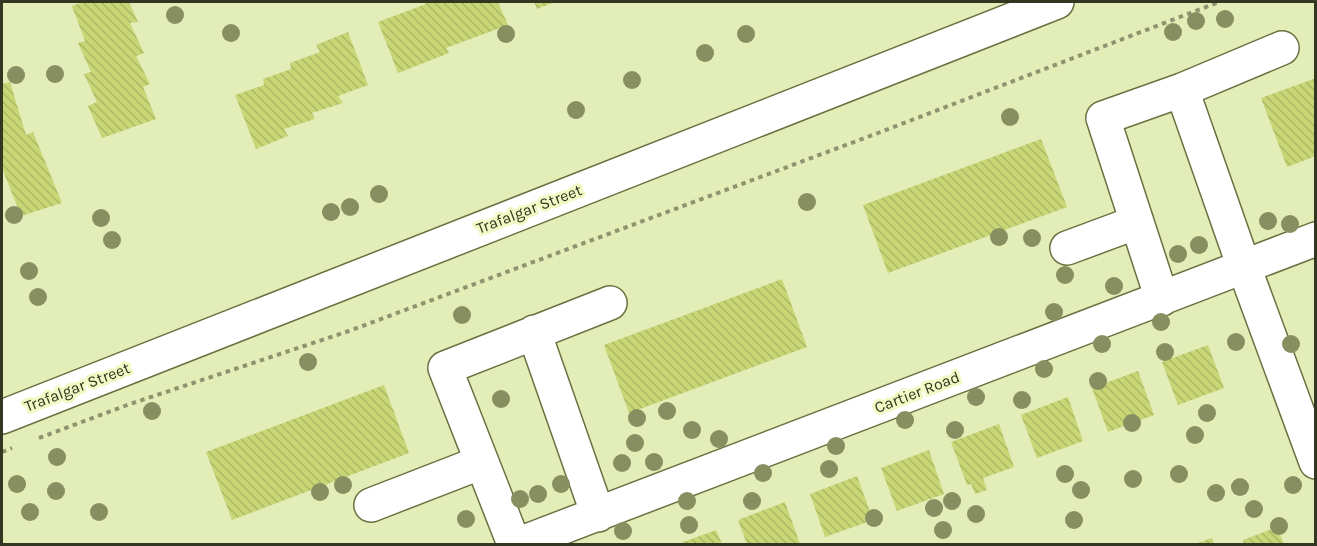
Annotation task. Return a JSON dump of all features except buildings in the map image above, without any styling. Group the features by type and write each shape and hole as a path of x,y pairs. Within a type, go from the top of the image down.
{"main road":[{"name":"Trafalgar Street","path":"2,417 1057,2"},
{"path":"1161,298 1103,118 1182,90 1282,48"},
{"path":"1182,90 1316,462"},
{"path":"1066,248 1137,222"},
{"name":"Cartier Road","path":"524,544 1316,239"},
{"path":"524,544 482,462 445,368 610,303"},
{"path":"534,332 598,515"},
{"path":"371,505 482,462"}],"path":[{"path":"34,440 130,404 349,332 1219,2"},
{"path":"2,452 12,448"}]}
